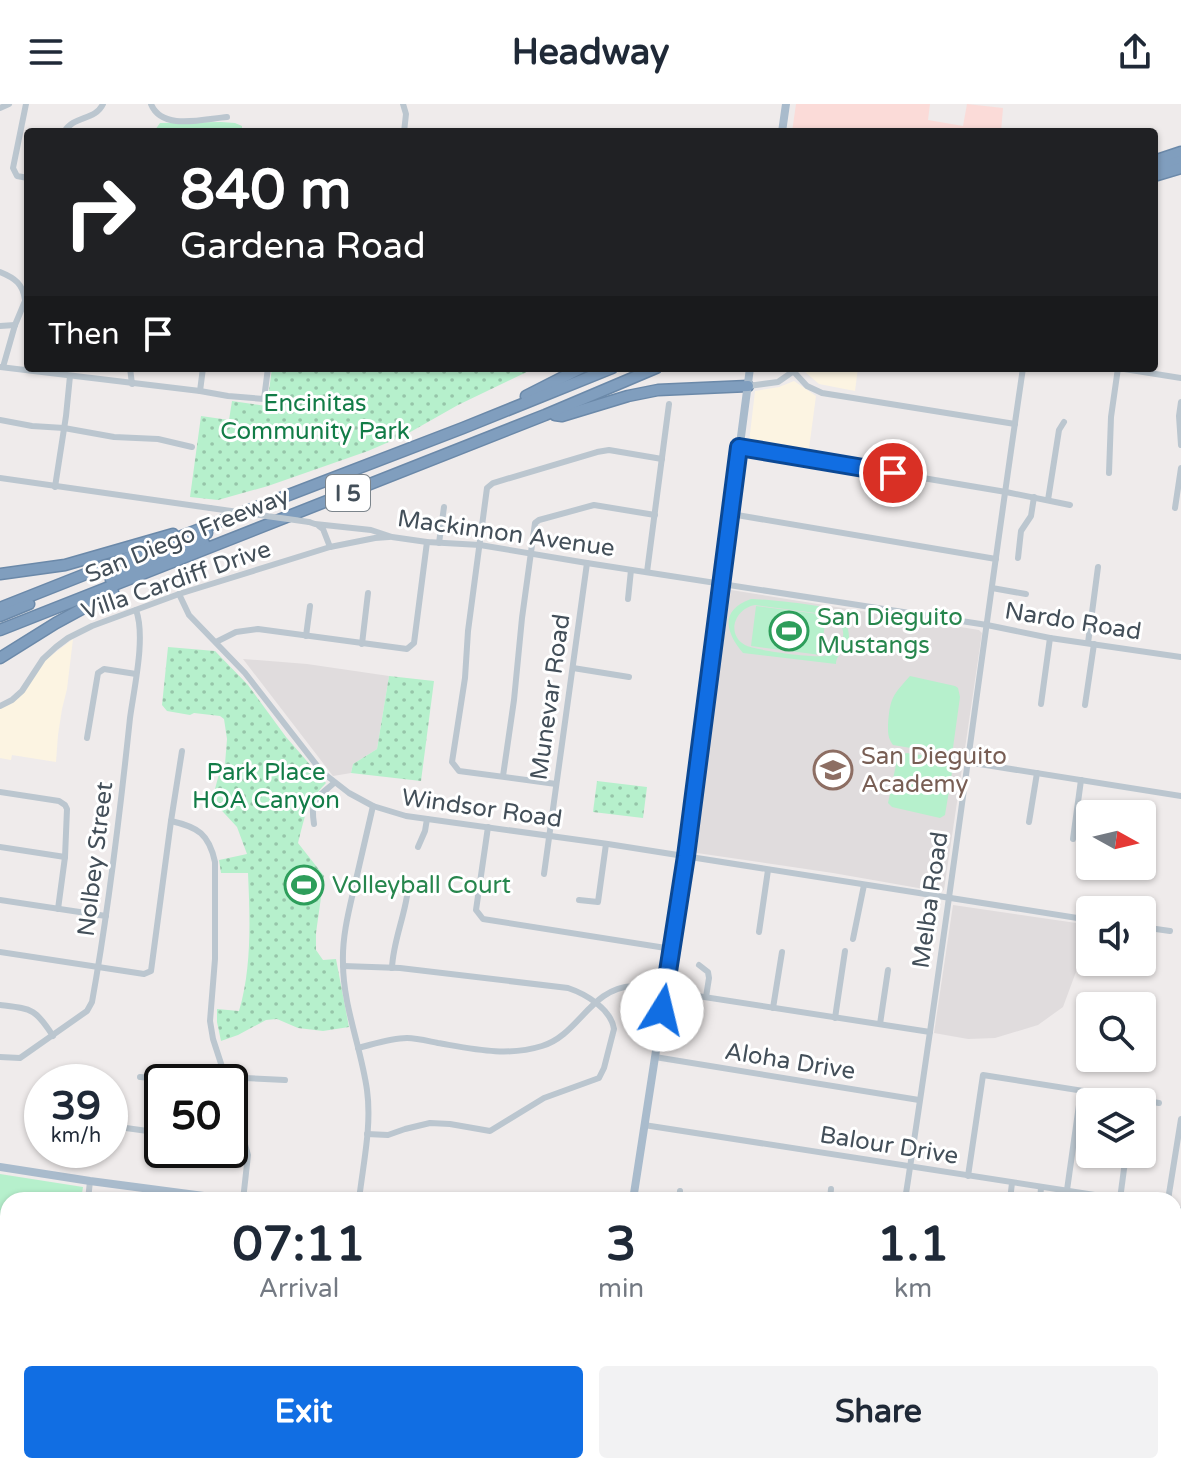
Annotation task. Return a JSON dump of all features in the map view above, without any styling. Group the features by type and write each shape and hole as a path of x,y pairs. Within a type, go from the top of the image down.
{"highway":[{"path":"1158,153 1181,149"},
{"path":"1158,159 1181,149"},
{"path":"1158,168 1181,161"},
{"path":"1158,175 1181,168"},
{"path":"463,428 573,372"},
{"name":"San Diego Freeway","path":"0,608 602,372"},
{"name":"San Diego Freeway","path":"0,630 647,372"},
{"path":"545,415 562,416 658,390 753,385"},
{"path":"0,616 560,393 567,386"},
{"path":"0,623 564,401 575,403"},
{"path":"0,574 65,565 169,534 187,534"},
{"path":"0,658 56,623 150,572"}],"main road":[{"path":"783,128 786,104"},
{"path":"634,1192 686,856 739,447 753,385 751,372"},
{"path":"0,1167 173,1192"}],"street":[{"path":"0,108 9,104"},
{"path":"24,178 17,176 13,168 26,104"},
{"path":"67,128 76,120 95,115 103,104"},
{"path":"151,104 161,118 175,121 227,117"},
{"path":"403,104 404,128"},
{"path":"0,272 10,276 24,292"},
{"path":"24,305 2,367 24,370"},
{"path":"0,326 15,325"},
{"path":"40,372 264,399 267,372"},
{"path":"130,372 132,384"},
{"path":"200,391 202,372"},
{"path":"753,385 778,382 793,372"},
{"path":"797,372 807,386 822,393 1015,424"},
{"name":"Melba Road","path":"906,1192 1022,372"},
{"path":"1109,473 1111,417 1117,372"},
{"path":"1143,372 1181,378"},
{"path":"55,487 70,376"},
{"path":"1181,402 1181,445"},
{"path":"647,572 669,404"},
{"path":"0,420 114,437 158,439 192,447"},
{"path":"1048,500 1059,430 1064,422"},
{"path":"739,447 1070,505"},
{"path":"556,784 459,771 451,760 465,678 468,631 487,492 493,483 597,452 609,450 662,459"},
{"path":"1175,508 1181,468"},
{"name":"Mackinnon Avenue","path":"0,478 371,530 392,537 427,542 480,545 721,584"},
{"path":"1018,558 1021,531 1031,516 1034,497"},
{"path":"503,776 534,528 539,520 594,505 655,515"},
{"path":"439,543 444,507"},
{"path":"731,514 996,559"},
{"path":"312,523 323,529 330,547"},
{"name":"Villa Cardiff Drive","path":"0,706 22,691 43,659 68,638 92,626 179,594 330,547 392,537"},
{"path":"216,642 247,629 407,649 412,645 427,542"},
{"name":"Munevar Road","path":"544,874 587,563"},
{"path":"1085,705 1098,567"},
{"path":"628,599 631,570"},
{"name":"Nardo Road","path":"721,584 1181,657"},
{"path":"992,588 1026,594"},
{"path":"362,644 368,593"},
{"name":"Windsor Road","path":"179,594 189,615 245,673 309,757 334,783 373,806 427,819 686,856 1076,918"},
{"path":"306,636 310,606"},
{"name":"Nolbey Street","path":"0,1057 20,1058 87,1011 92,1002 114,863 136,674 140,630 136,610"},
{"path":"1041,704 1050,638"},
{"path":"573,668 629,677"},
{"path":"87,738 98,673 104,669 136,674"},
{"path":"0,952 144,974 151,971 182,751"},
{"path":"967,762 1181,796"},
{"path":"1029,822 1037,773"},
{"path":"1073,839 1081,780"},
{"path":"314,824 311,807 334,783"},
{"path":"0,792 55,801 67,809 58,909"},
{"path":"360,1192 367,1134 367,1089 343,966 346,925 373,806"},
{"path":"418,847 427,819"},
{"path":"171,821 200,831 209,841 215,862 215,959 210,1021 221,1064"},
{"path":"488,827 476,910 479,915 487,920 672,949"},
{"path":"579,900 598,902 606,844"},
{"path":"0,847 65,857"},
{"path":"759,932 768,870"},
{"path":"853,939 864,885"},
{"path":"392,968 393,951 404,919 407,896"},
{"path":"0,900 106,916"},
{"path":"1156,929 1170,931"},
{"path":"835,1018 845,951"},
{"path":"773,1008 782,952"},
{"path":"699,965 708,972 706,997"},
{"path":"343,966 392,968 568,988 595,1003 612,1020 614,1029 601,1076 595,1081 544,1098 490,1131 430,1123 388,1135 367,1134"},
{"path":"880,1024 888,970"},
{"path":"358,1048 410,1038 495,1052 525,1051 545,1046 559,1038 607,992 633,986 930,1032"},
{"path":"0,1005 34,1012 53,1036"},
{"name":"Aloha Drive","path":"655,1057 919,1100"},
{"path":"968,1176 983,1075 1076,1090"},
{"path":"140,1077 144,1077"},
{"path":"248,1078 285,1080"},
{"path":"1169,1192 1180,1115"},
{"name":"Balour Drive","path":"644,1125 1079,1192"},
{"path":"1067,1190 1076,1126"},
{"path":"244,1192 247,1168"},
{"path":"1123,1192 1125,1168"},
{"path":"89,1192 90,1181"},
{"path":"1011,1192 1012,1183"},
{"path":"1041,1188 1041,1192"}],"shaded area":[{"path":"796,104 930,104 928,120 963,126 967,104 1003,108 1001,128 793,128"},
{"path":"805,372 857,372 855,391 819,384"},
{"path":"794,381 816,396 808,456 749,442 755,391"},
{"name":"San Dieguito Academy","path":"731,590 979,630 982,633 944,890 941,892 697,853 693,849"},
{"path":"73,639 56,762 12,755 11,760 0,758 0,707 8,705 44,661"},
{"path":"243,659 307,664 389,676 377,749 353,764 351,773 333,776"},
{"path":"953,905 1076,923 1076,972 1063,1007 1038,1025 995,1038 968,1039 934,1033"}],"green space":[{"path":"221,122 235,123 242,128 156,128 160,123"},
{"name":"Encinitas Community Park","path":"271,372 527,372 368,451 218,500 190,497 201,416 229,420 232,401 267,406"},
{"path":"758,599 834,610 847,625 848,641 836,664 743,653 733,638 729,623 734,609","holes":["755,605 831,615 841,626 843,637 838,649 824,656 750,647 739,640 734,628 738,616"]},
{"name":"San Dieguito Mustangs","path":"756,606 826,615 821,655 751,646"},
{"name":"Park Place HOA Canyon","path":"168,647 215,651 248,685 286,737 326,783 310,804 298,843 324,876 316,950 323,960 336,959 349,1027 323,1031 298,1028 277,1019 266,1020 221,1041 217,1009 239,1011 243,995 248,960 249,908 248,873 221,873 219,860 247,854 237,827 212,800 225,764 227,739 224,719 220,716 167,711 162,705"},
{"path":"389,676 434,681 421,781 351,773 353,764 377,749"},
{"path":"910,676 958,688 960,697 952,755 893,745 890,740 888,725 891,703"},
{"path":"907,753 954,760 945,815 940,818 892,807 888,803 898,755"},
{"path":"597,781 647,787 643,818 593,812"},
{"path":"0,1174 83,1187 82,1192 0,1192"}],"place":[{"name":"San Dieguito Mustangs","path":"789,631"},
{"name":"San Dieguito Academy","path":"833,770"},
{"name":"Volleyball Court","path":"304,885"}],"route":[{"path":"662,1010 686,856 739,447 893,473"}]}
